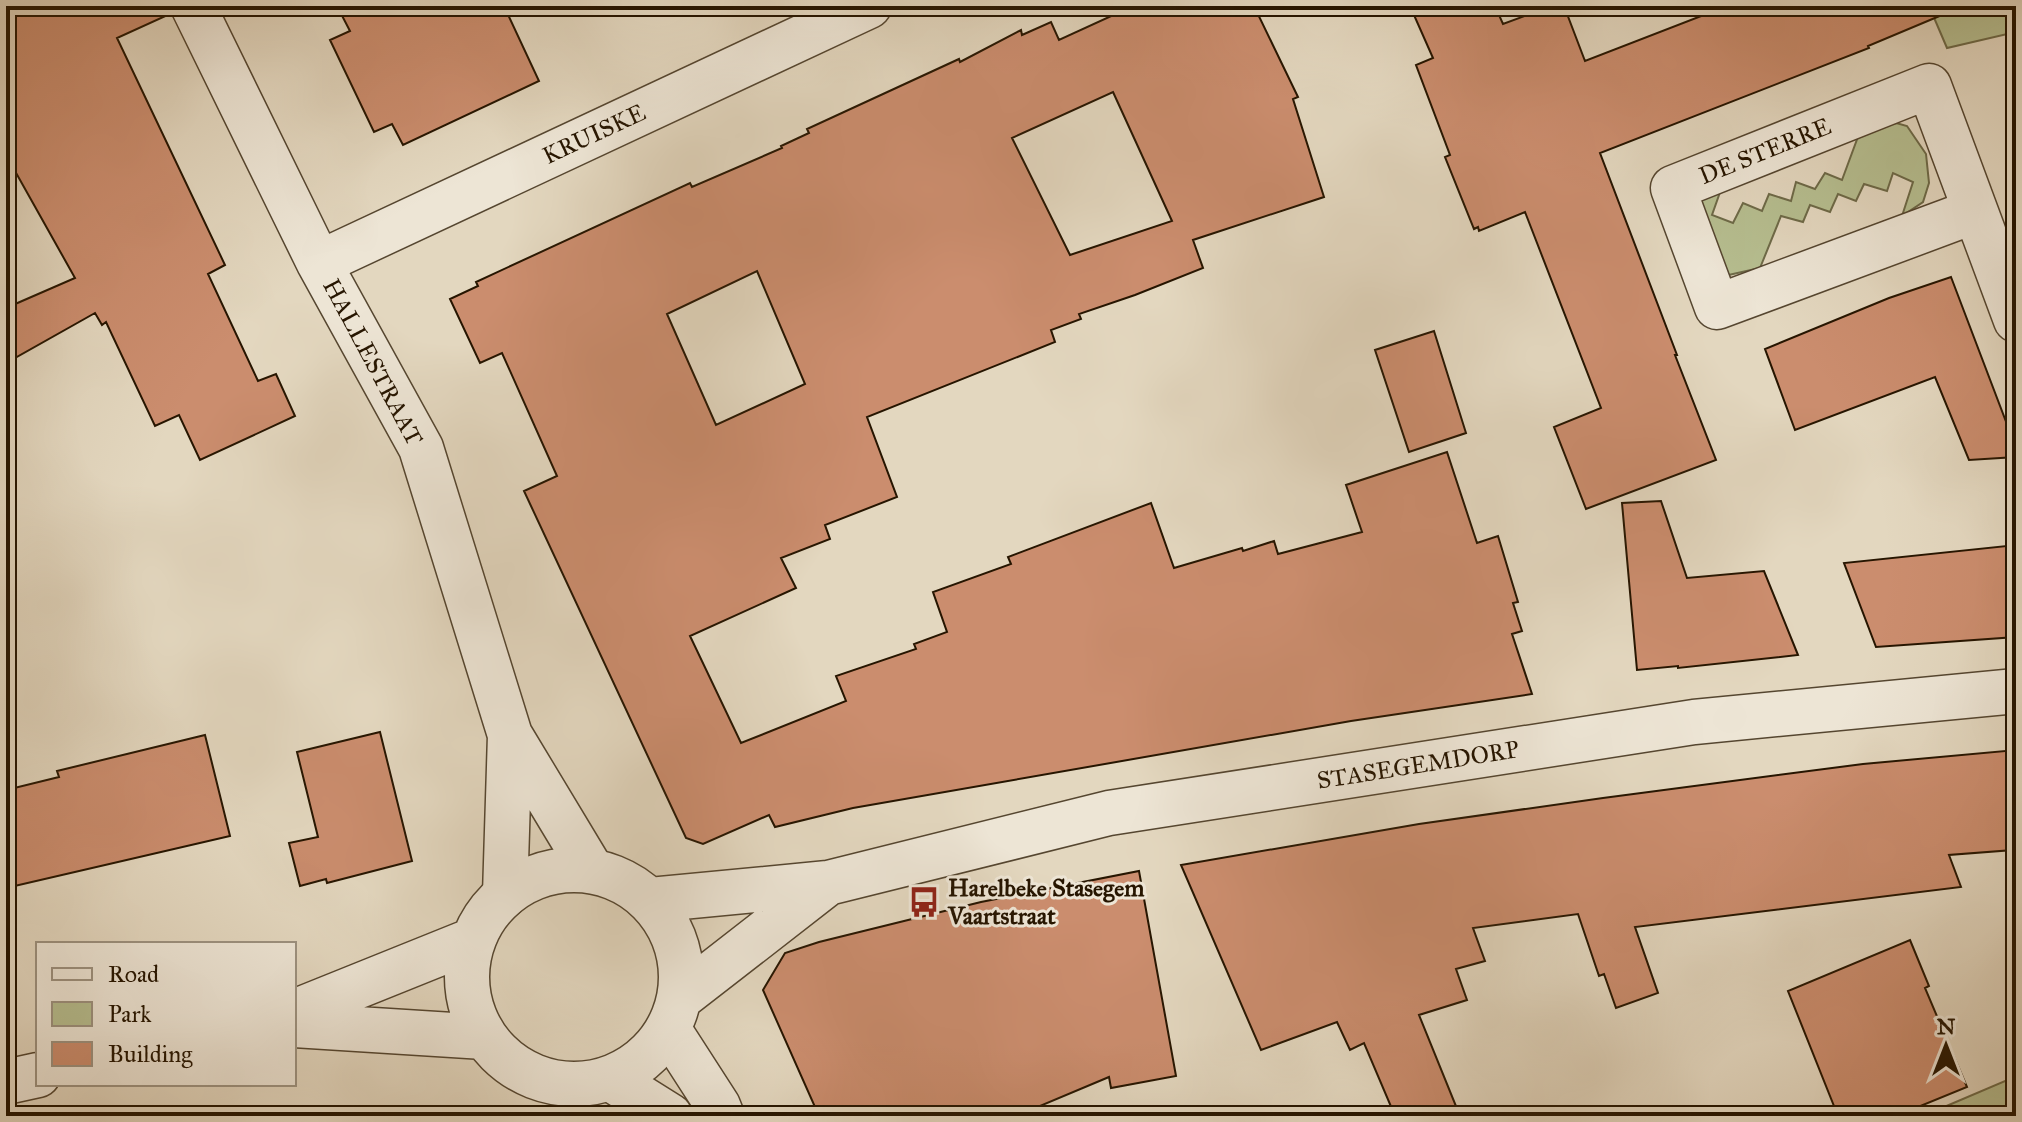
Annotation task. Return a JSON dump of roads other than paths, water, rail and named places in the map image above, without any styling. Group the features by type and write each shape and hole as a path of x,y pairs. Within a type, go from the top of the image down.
{"street":[{"name":"HALLESTRAAT","path":"193,6 319,263 421,448 510,735 592,871"},
{"name":"KRUISKE","path":"319,263 817,17 869,6"},
{"name":"DE STERRE","path":"1975,211 1717,307 1673,188 1929,86 2016,320"},
{"name":"STASEGEMDORP","path":"650,900 828,883 1109,813 1694,722 2016,691"},
{"name":"HALLESTRAAT","path":"505,895 510,735"},
{"path":"561,870 592,871 623,881 650,900 671,928 681,963 675,1014 654,1050 634,1067 611,1079 576,1085 541,1080 509,1063 484,1037 470,1006 466,973 473,940 486,915 505,895 531,878 561,870"},
{"name":"STASEGEMDORP","path":"675,1014 828,883"},
{"path":"296,1011 473,940"},
{"path":"675,1014 722,1116"},
{"path":"296,1025 484,1037"},
{"path":"6,1082 36,1075"},
{"path":"611,1079 670,1116"}],"place":[{"name":"Harelbeke Stasegem Vaartstraat","path":"924,902"}]}
